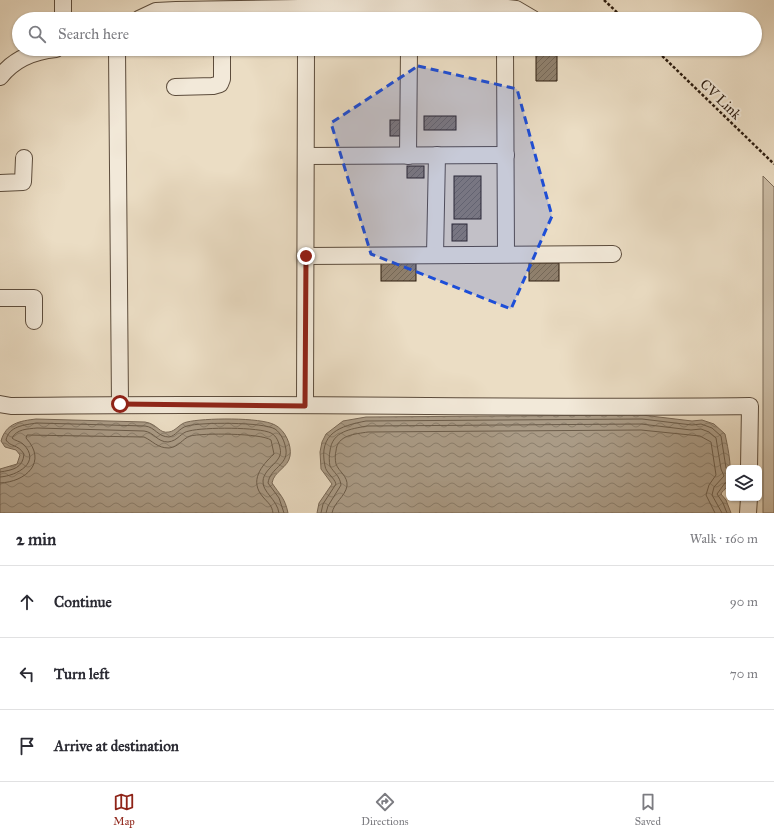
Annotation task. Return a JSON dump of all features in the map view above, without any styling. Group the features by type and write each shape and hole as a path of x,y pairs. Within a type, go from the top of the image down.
{"lane":[{"path":"63,0 63,12"},
{"path":"328,12 483,5 502,12"},
{"path":"154,12 221,9 285,12"},
{"path":"508,12 516,9 521,12"},
{"path":"0,77 6,69 26,56"},
{"path":"117,56 120,404"},
{"path":"175,87 213,86 220,84 222,80 222,56"},
{"path":"305,406 306,56"},
{"path":"408,156 409,56"},
{"path":"505,56 506,254"},
{"path":"435,255 437,155"},
{"path":"306,156 506,155"},
{"path":"0,182 23,182 24,158"},
{"path":"306,256 613,254"},
{"path":"0,298 34,298 34,321"},
{"path":"0,404 11,406 120,404 589,408 750,406 749,465"},
{"path":"748,501 748,513"}],"path":[{"path":"604,0 617,12"},
{"name":"CV Link","path":"662,56 774,164"}],"highlighted area":[{"path":"418,66 517,89 552,216 511,309 371,254 331,123"}],"shaded area":[{"path":"763,176 774,187 774,513 763,513"}],"water":[{"path":"642,415 692,421 702,420 714,424 725,434 730,465 726,465 726,488 721,494 726,500 731,513 317,513 319,503 332,484 321,469 320,452 322,442 326,434 343,421 366,417"},
{"path":"36,419 145,422 153,425 163,432 171,431 185,423 195,421 245,419 268,422 282,430 290,447 290,456 287,464 275,475 272,483 284,500 288,513 0,513 0,469 17,464 20,455 16,450 5,447 1,441 3,435 6,430 14,424"}],"building":[{"path":"536,56 557,56 557,81 536,81"},
{"path":"424,116 456,116 456,130 424,130"},
{"path":"390,120 403,120 403,136 390,136"},
{"path":"407,166 424,166 424,178 407,178"},
{"path":"454,176 481,176 481,219 454,219"},
{"path":"452,224 467,224 467,241 452,241"},
{"path":"381,262 416,262 416,281 381,281"},
{"path":"529,263 559,263 559,281 529,281"}],"route":[{"path":"120,404 305,406 306,256"}]}
